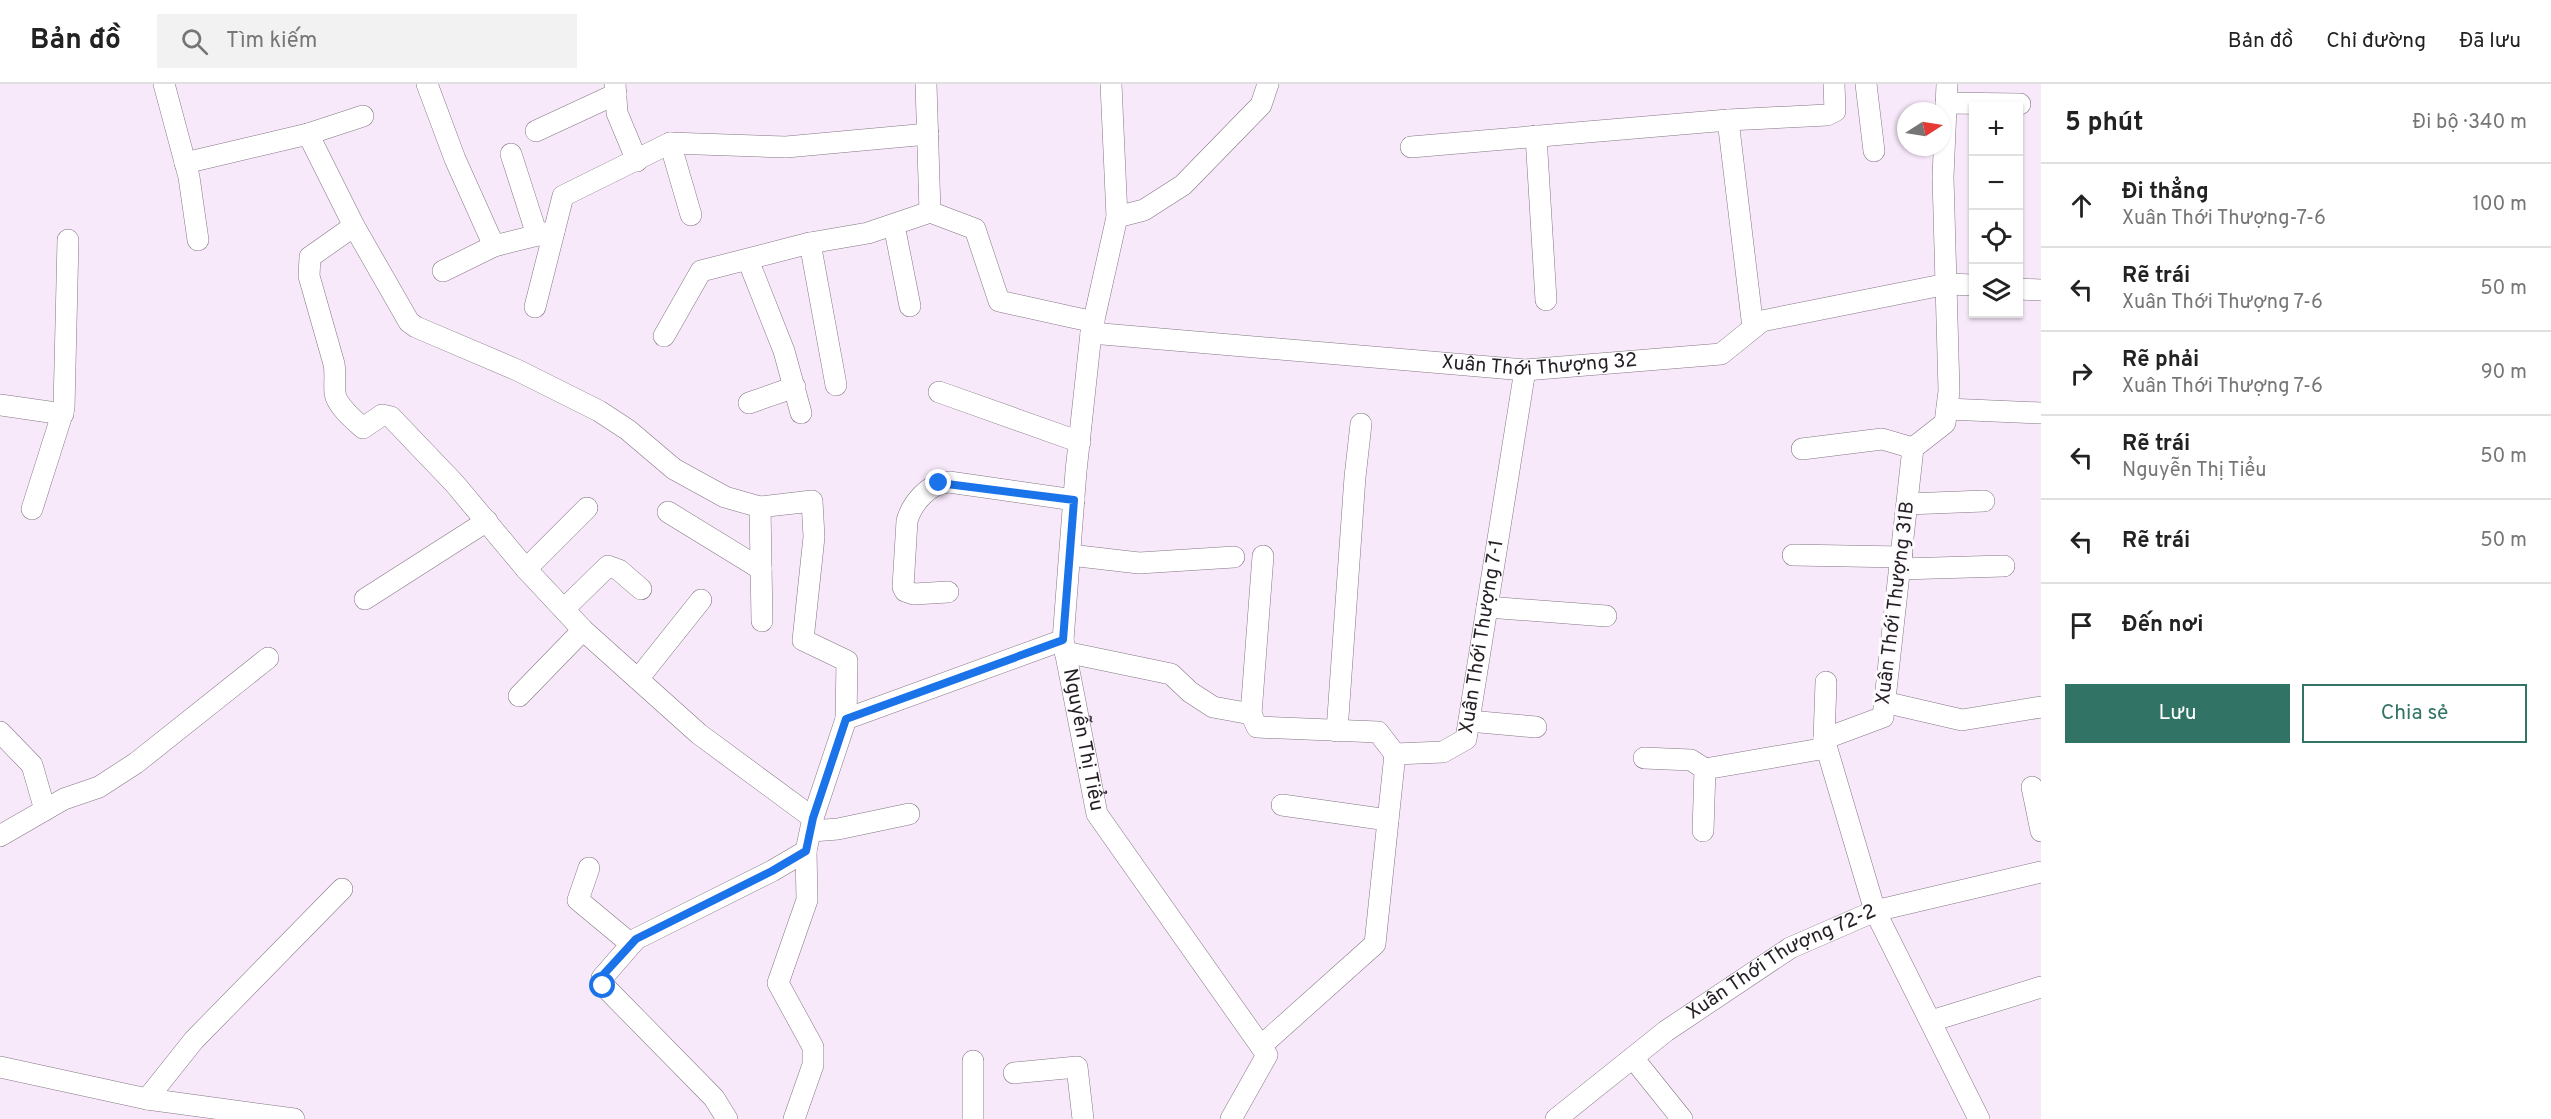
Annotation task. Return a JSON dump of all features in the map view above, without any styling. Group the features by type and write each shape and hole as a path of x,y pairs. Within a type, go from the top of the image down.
{"street":[{"path":"164,84 185,164 198,240"},
{"path":"427,84 455,159 494,246"},
{"path":"664,336 701,271 810,243 868,233 930,212 926,84"},
{"name":"Nguyễn Thị Tiểu","path":"1111,84 1117,217 1093,328 1074,500 1064,646 1097,814 1261,1046"},
{"path":"1117,217 1144,210 1183,185 1261,105 1268,84"},
{"path":"1411,147 1728,120 1827,115 1834,111 1836,106 1834,84"},
{"path":"1866,84 1874,151"},
{"path":"536,131 615,89 617,113 637,161"},
{"path":"1802,449 1882,439 1913,448 1945,423 1949,391 1944,177 1946,93 2007,102"},
{"path":"185,164 308,134 363,116"},
{"path":"1728,120 1754,328"},
{"path":"308,134 354,226 408,322 517,370 599,411 628,430 674,469 725,497 760,507 812,501 814,537 803,640 847,661 846,719 806,851 807,900 778,983 813,1047 813,1065 794,1119"},
{"path":"535,307 545,233 563,196 670,143 786,147 928,134"},
{"path":"1536,136 1546,300"},
{"path":"670,143 691,215"},
{"path":"511,154 545,233"},
{"name":"Xuân Thới Thượng 32","path":"930,212 975,230 999,301 1093,328 1525,370 1721,354 1762,321 1947,284 1969,285"},
{"path":"894,225 910,306"},
{"path":"354,226 310,257 309,276 337,377 336,397 363,428 382,415 391,417 583,630 699,734 813,824 849,827 909,814"},
{"path":"443,271 494,246 545,233"},
{"path":"32,509 63,414 68,240"},
{"path":"810,243 836,385"},
{"path":"748,260 784,351 801,413"},
{"path":"2023,289 2041,290"},
{"name":"Xuân Thới Thượng 7-1","path":"1395,754 1443,752 1466,739 1525,370"},
{"path":"749,403 795,387"},
{"path":"939,392 1080,442"},
{"path":"0,405 63,414"},
{"path":"1947,409 2041,412"},
{"path":"1337,730 1355,477 1361,424"},
{"name":"Xuân Thới Thượng 31B","path":"1825,743 1883,717 1913,448"},
{"path":"948,592 915,594 906,591 903,587 910,511 934,486 949,482 1074,500"},
{"path":"1907,504 1984,501"},
{"path":"760,507 762,621"},
{"path":"526,569 587,508"},
{"path":"668,512 761,568"},
{"path":"365,599 487,521"},
{"path":"1070,555 1139,563 1234,557"},
{"path":"1793,555 1901,563 2004,566"},
{"path":"1231,1119 1267,1055 1261,1046 1376,944 1395,754 1378,732 1257,727 1251,714 1263,556"},
{"path":"564,609 608,566 619,570 641,589"},
{"path":"638,679 701,600"},
{"path":"1487,607 1606,616"},
{"path":"519,696 583,630"},
{"path":"846,719 1064,646 1171,674 1190,692 1213,707 1251,714"},
{"path":"0,836 64,799 99,787 136,763 268,658"},
{"path":"1826,682 1825,743 1875,911 1979,1119"},
{"path":"1884,702 1962,720 2041,706"},
{"path":"1469,721 1536,727"},
{"path":"0,733 32,765 45,810"},
{"path":"1644,758 1691,760 1705,769 1825,743"},
{"path":"1703,831 1705,769"},
{"path":"2032,787 2041,831"},
{"path":"1282,805 1388,820"},
{"path":"727,1119 714,1098 601,983 603,975 636,939 772,871 806,851"},
{"path":"589,868 578,900 631,944"},
{"name":"Xuân Thới Thượng 72-2","path":"1556,1119 1666,1031 1790,948 1875,911 2041,872"},
{"path":"147,1099 194,1040 342,889"},
{"path":"1931,1021 2041,987"},
{"path":"1633,1058 1682,1119"},
{"path":"973,1061 973,1119"},
{"path":"1014,1073 1077,1066 1083,1119"},
{"path":"0,1067 147,1099 294,1119"}],"route":[{"path":"603,986 601,983 603,975 636,939 772,871 806,851 813,818 846,719 1063,640 1074,500 949,482 939,483"}]}
